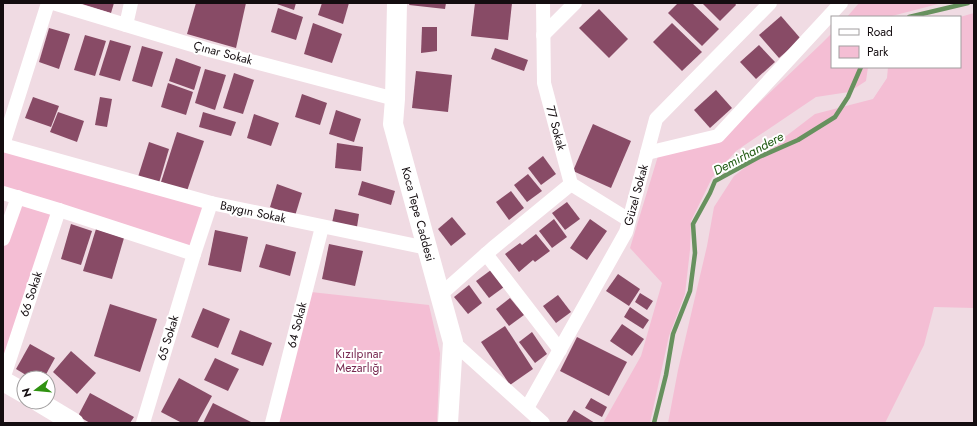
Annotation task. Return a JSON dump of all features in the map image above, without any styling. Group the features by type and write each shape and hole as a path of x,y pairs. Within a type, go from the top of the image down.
{"main road":[{"name":"Koca Tepe Caddesi","path":"397,3 393,124 453,342 448,423"},
{"path":"3,380 16,388"},
{"path":"52,410 74,423"}],"street":[{"path":"48,3 3,145 211,203"},
{"name":"Çınar Sokak","path":"53,3 209,50 395,99"},
{"path":"126,25 131,3"},
{"name":"77 Sokak","path":"543,3 544,83 571,184"},
{"path":"543,35 575,3"},
{"name":"Güzel Sokak","path":"527,408 626,232 656,119 770,3"},
{"path":"647,154 718,136 842,3"},
{"path":"440,295 486,254 571,184 629,220"},
{"path":"3,193 194,254"},
{"path":"3,239 18,197"},
{"name":"Baygın Sokak","path":"194,254 211,203 427,248"},
{"name":"66 Sokak","path":"3,380 60,210"},
{"name":"64 Sokak","path":"272,423 322,227"},
{"name":"65 Sokak","path":"143,423 194,254"},
{"path":"486,254 560,350"},
{"path":"453,342 543,423"}],"green space":[{"path":"859,3 942,3 892,16 848,16"},
{"path":"974,13 974,308 934,307 924,345 885,423 668,423 678,370 707,246 714,207 734,176 815,114 873,99 887,78 888,68 961,68 961,17"},
{"path":"831,34 831,68 868,68 866,81 849,92 816,97 736,151 712,178 691,221 690,250 685,294 669,336 650,423 603,423 641,356 662,283 630,248 658,156 719,141"},
{"path":"3,145 211,203 194,254 59,210 3,379 3,239 18,197 3,193"},
{"name":"Kızılpınar Mezarlığı","path":"311,292 429,305 440,353 437,423 274,423"}],"building":[{"path":"79,3 114,3 111,13"},
{"path":"196,3 246,3 236,48 187,34"},
{"path":"274,3 296,3 294,10"},
{"path":"322,3 349,3 343,24 318,15"},
{"path":"410,3 446,3 445,9 409,5"},
{"path":"475,3 512,3 508,40 471,36"},
{"path":"678,3 692,3 719,29 702,46 668,13"},
{"path":"702,3 735,3 736,5 720,21"},
{"path":"278,8 303,17 296,40 271,32"},
{"path":"599,9 628,39 609,58 579,28"},
{"path":"781,16 801,39 779,58 759,35"},
{"path":"313,23 342,34 332,63 304,54"},
{"path":"672,23 702,52 682,71 653,42"},
{"path":"422,27 437,27 437,51 421,53"},
{"path":"49,28 70,34 59,69 39,62"},
{"path":"85,35 106,41 95,76 74,70"},
{"path":"110,40 131,46 120,81 99,75"},
{"path":"759,45 775,62 756,79 740,62"},
{"path":"142,46 163,52 152,87 132,81"},
{"path":"495,48 528,60 524,71 491,59"},
{"path":"176,58 201,67 194,90 169,81"},
{"path":"205,69 226,75 215,110 195,103"},
{"path":"416,71 452,75 448,112 412,108"},
{"path":"234,73 254,80 243,114 223,108"},
{"path":"168,83 193,92 186,115 161,107"},
{"path":"716,90 732,108 710,128 694,110"},
{"path":"302,94 327,103 320,125 295,117"},
{"path":"33,97 59,106 51,127 25,118"},
{"path":"100,97 112,99 107,127 95,125"},
{"path":"336,110 361,119 354,142 329,134"},
{"path":"58,112 84,121 77,142 50,132"},
{"path":"203,112 236,122 231,136 199,127"},
{"path":"254,114 279,123 271,146 247,138"},
{"path":"593,124 631,141 611,188 573,171"},
{"path":"177,132 204,141 187,191 161,182"},
{"path":"149,142 169,149 159,183 138,177"},
{"path":"337,143 363,147 361,171 335,168"},
{"path":"543,156 556,174 541,185 528,168"},
{"path":"528,174 542,191 527,202 514,185"},
{"path":"362,181 395,191 391,205 358,195"},
{"path":"277,184 302,193 295,216 270,207"},
{"path":"511,191 524,208 509,220 496,202"},
{"path":"567,202 580,219 565,230 552,213"},
{"path":"335,209 359,214 357,227 332,223"},
{"path":"452,217 466,234 451,246 438,229"},
{"path":"554,219 567,237 552,248 539,231"},
{"path":"590,219 607,231 587,260 570,248"},
{"path":"71,224 92,231 81,265 61,259"},
{"path":"96,229 124,238 112,279 83,271"},
{"path":"215,230 248,237 241,272 208,265"},
{"path":"536,234 550,251 535,262 533,260 519,272 505,254 520,243 522,245"},
{"path":"266,244 296,252 290,276 259,267"},
{"path":"329,244 363,251 355,286 322,279"},
{"path":"491,270 504,287 489,298 476,281"},
{"path":"618,274 640,289 629,306 606,291"},
{"path":"469,285 482,303 468,314 454,297"},
{"path":"640,293 653,301 647,310 635,302"},
{"path":"558,295 571,312 556,323 543,306"},
{"path":"510,298 524,315 509,326 496,309"},
{"path":"110,304 157,319 140,372 94,356"},
{"path":"630,307 649,320 643,329 624,317"},
{"path":"203,308 230,319 218,348 191,337"},
{"path":"622,324 644,339 632,356 610,341"},
{"path":"505,326 533,369 510,385 481,342"},
{"path":"240,330 272,343 263,366 231,354"},
{"path":"532,332 547,354 535,363 519,342"},
{"path":"577,337 627,362 609,396 560,371"},
{"path":"30,344 55,358 48,370 16,369"},
{"path":"71,351 96,373 77,394 56,375 56,370 55,370"},
{"path":"215,358 239,369 228,391 204,380"},
{"path":"179,378 212,396 197,423 182,423 161,412"},
{"path":"90,393 134,417 130,423 90,423 78,416"},
{"path":"591,398 607,407 602,417 585,408"},
{"path":"213,403 253,423 203,423"},
{"path":"574,410 595,423 566,423"}],"waterway":[{"name":"Demirhandere","path":"913,16 968,3"},
{"name":"Demirhandere","path":"654,423 666,375 673,334 690,291 695,253 693,224 715,181 759,157 798,140 835,117 848,97 861,68"}]}
